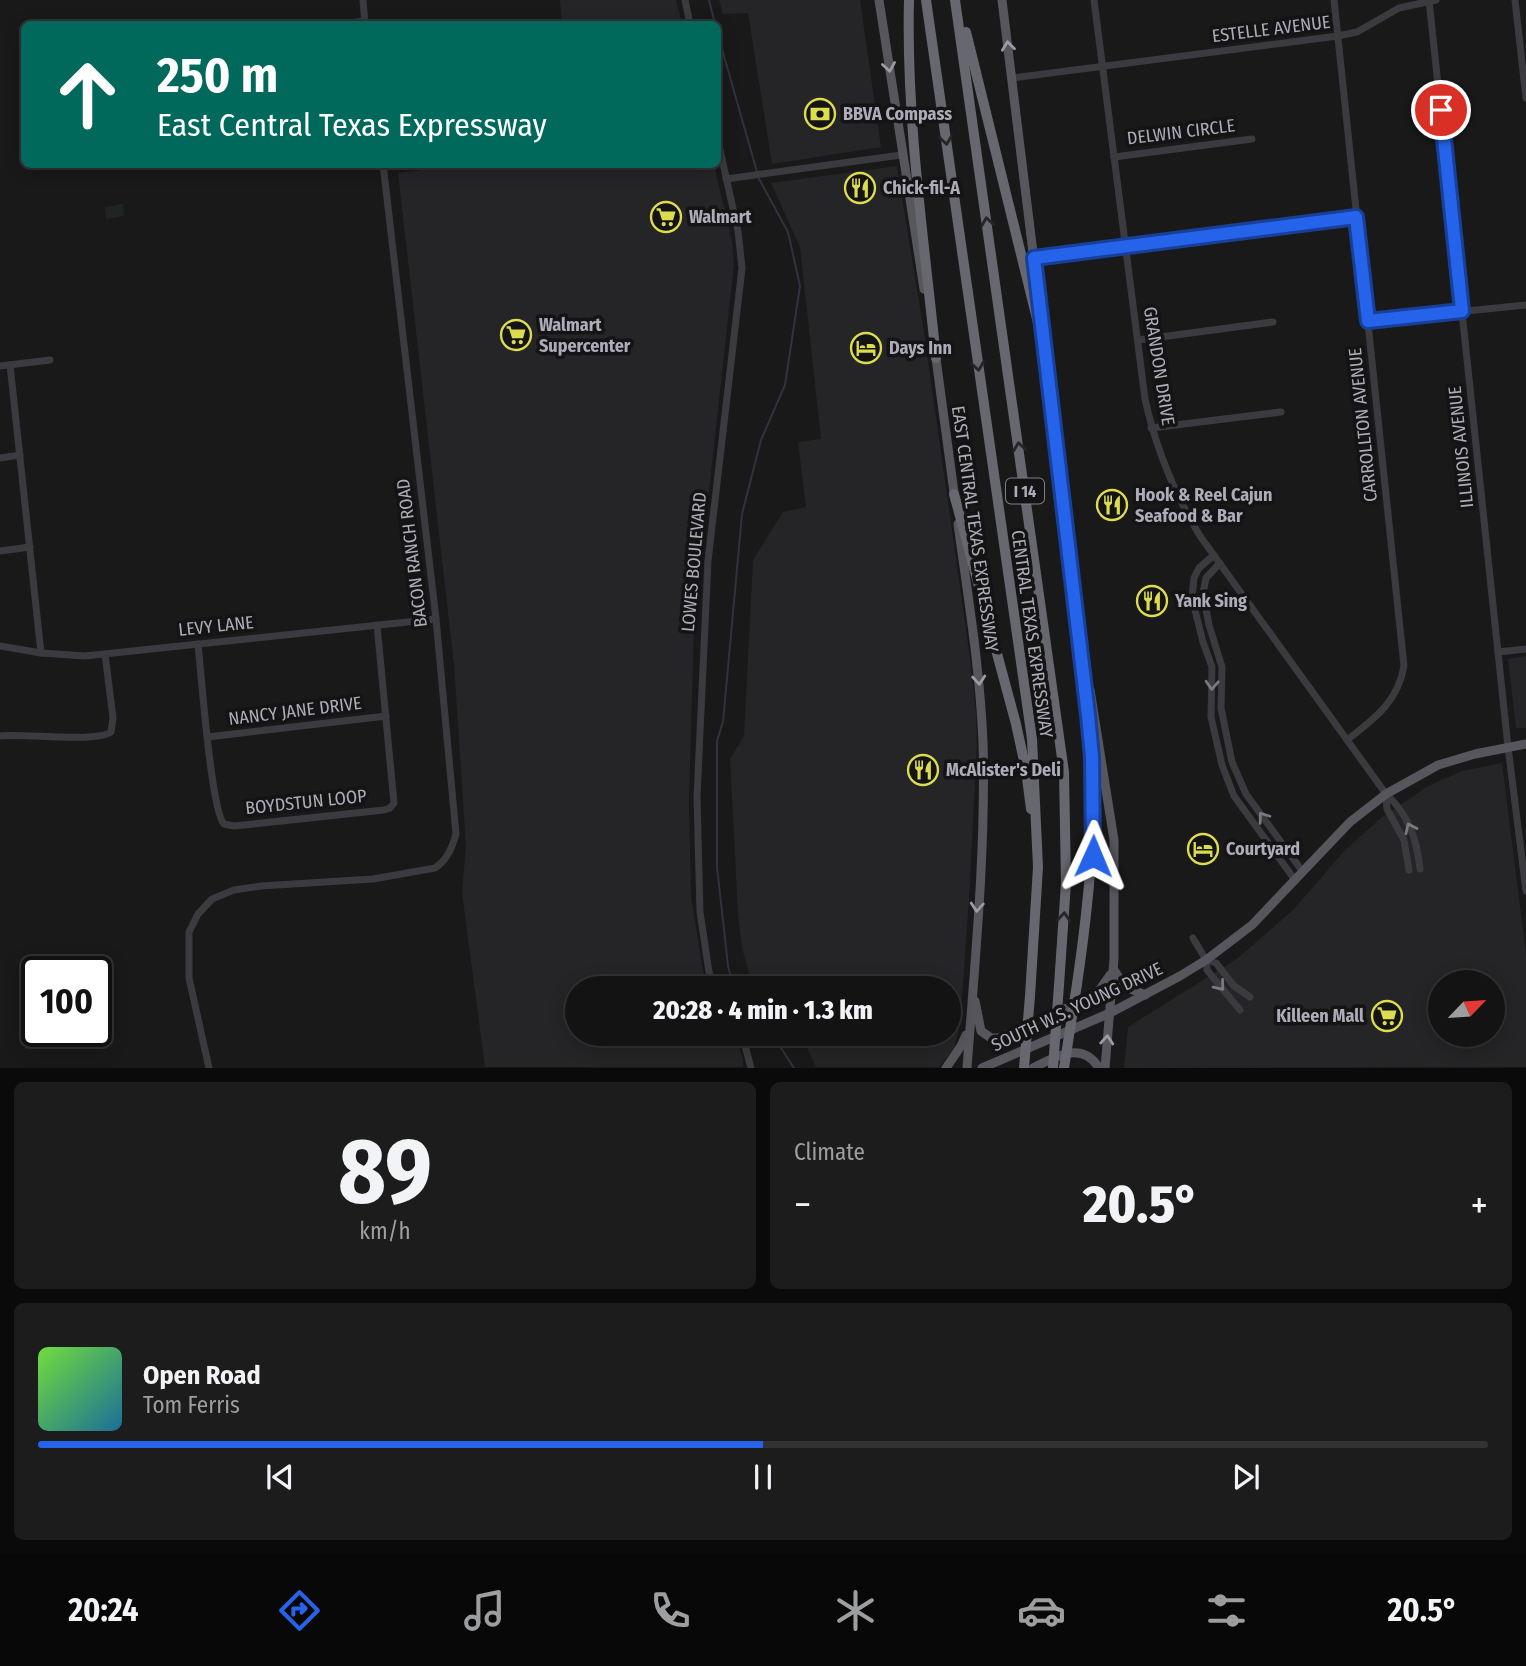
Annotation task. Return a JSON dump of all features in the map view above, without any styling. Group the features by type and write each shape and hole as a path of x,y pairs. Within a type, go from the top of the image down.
{"highway":[{"path":"909,0 908,54 912,137 936,358"},
{"name":"CENTRAL TEXAS EXPRESSWAY","path":"926,0 1032,738 1038,867 1024,1068"},
{"path":"956,4 963,20 1045,351"},
{"name":"CENTRAL TEXAS EXPRESSWAY","path":"956,4 1064,772 1066,883 1053,1068"},
{"path":"954,494 1016,724 1026,770 1038,867"},
{"path":"1064,1068 1089,893 1094,810 1092,757 1077,630 1077,602"}],"main road":[{"name":"EAST CENTRAL TEXAS EXPRESSWAY","path":"879,0 901,155 936,358 976,649 983,744 982,828 967,1068"},
{"path":"1002,0 1077,602 1114,840 1113,968 1105,1068"},
{"name":"SOUTH W.S. YOUNG DRIVE","path":"982,1068 1110,1013 1206,960 1252,925 1350,821 1386,794 1438,765 1526,744"},
{"path":"973,982 981,1031 991,1038 998,1038 1095,996 1113,968"},
{"path":"1113,968 1124,986 1145,995"},
{"path":"946,1068 961,1046 970,1024"},
{"path":"1032,1068 1073,1051 1094,1060 1099,1068"}],"street":[{"path":"363,0 365,21"},
{"path":"685,0 690,21"},
{"name":"GRANDON DRIVE","path":"1094,0 1125,247 1152,428 1178,499 1214,555 1386,794 1396,804 1415,838 1420,869"},
{"name":"CARROLLTON AVENUE","path":"1334,0 1404,666 1398,687 1387,706 1347,740"},
{"name":"ILLINOIS AVENUE","path":"1429,0 1508,747 1526,891"},
{"name":"ESTELLE AVENUE","path":"1012,78 1338,36 1357,32 1399,8 1436,0"},
{"path":"1515,0 1526,98"},
{"name":"DELWIN CIRCLE","path":"1114,157 1252,139"},
{"name":"LOWES BOULEVARD","path":"710,976 700,912 697,797 708,561 742,268 738,231 721,155"},
{"path":"726,179 901,155"},
{"name":"BACON RANCH ROAD","path":"209,1068 190,978 189,933 198,914 212,898 234,890 261,886 373,879 435,868 443,863 456,834 436,619 383,168"},
{"path":"1034,258 1356,217"},
{"path":"1368,321 1526,305"},
{"path":"1138,340 1273,322"},
{"path":"0,366 50,360"},
{"path":"10,365 41,653"},
{"path":"1152,428 1281,412"},
{"path":"0,458 20,455"},
{"path":"0,551 30,547"},
{"path":"1214,555 1199,568 1192,588 1194,606 1212,667 1211,703 1222,765 1234,796 1296,880"},
{"path":"1220,563 1203,586 1214,643 1222,667 1221,708 1232,762 1240,785 1303,872"},
{"path":"1194,606 1205,604"},
{"name":"LEVY LANE","path":"0,646 41,653 85,656 436,619"},
{"name":"BOYDSTUN LOOP","path":"198,643 219,813 224,824 233,826 370,811 390,808 394,803 377,625"},
{"path":"1205,647 1214,643"},
{"path":"1498,652 1526,649"},
{"path":"0,736 24,734 72,737 106,735 111,732 113,718 105,654"},
{"name":"NANCY JANE DRIVE","path":"208,737 386,716"},
{"path":"1214,729 1224,724"},
{"path":"1222,765 1232,762"},
{"path":"1386,794 1387,809 1404,840 1409,870"},
{"path":"1270,846 1279,839"},
{"path":"1193,938 1206,960 1207,970 1240,1010"},
{"path":"1206,960 1216,963 1234,986 1250,997"},
{"path":"745,1046 751,1068"}],"shaded area":[{"path":"560,0 676,0 681,21 562,21"},
{"path":"719,0 860,0 881,147 772,164 748,13 723,14"},
{"path":"897,166 924,332 976,713 977,743 961,1012 961,976 750,976 742,948 730,759 744,736 753,560 783,512 806,507 798,442 821,439 800,247 771,183"},
{"path":"438,168 715,168 732,241 734,264 694,628 689,800 691,896 704,976 565,976 565,1046 738,1046 743,1067 485,1067 462,893 466,846 454,665 398,173"},
{"path":"123,204 124,216 106,219 105,207"},
{"path":"1526,656 1526,728 1516,728 1508,659"},
{"path":"1502,763 1526,954 1526,1067 1124,1068 1128,1027 1238,958 1294,909 1346,849 1381,818 1428,786 1462,771"},
{"path":"806,1046 955,1046 939,1067 816,1067"}],"waterway":[{"path":"709,0 714,21"},
{"path":"721,46 757,172"},
{"path":"731,976 717,867 717,741 723,722 742,514 761,440 785,385 800,286 788,232 758,177"},
{"path":"780,1046 794,1068"}],"place":[{"name":"BBVA Compass","path":"820,114"},
{"name":"Chick-fil-A","path":"860,188"},
{"name":"Walmart","path":"666,217"},
{"name":"Walmart Supercenter","path":"516,335"},
{"name":"Days Inn","path":"866,348"},
{"name":"Hook & Reel Cajun Seafood & Bar","path":"1112,505"},
{"name":"Yank Sing","path":"1152,601"},
{"name":"McAlister's Deli","path":"923,770"},
{"name":"Courtyard","path":"1203,849"},
{"name":"Killeen Mall","path":"1387,1016"}],"route":[{"path":"1093,856 1092,757 1077,630 1077,602 1034,258 1356,217 1368,321 1462,311 1441,110"}]}
